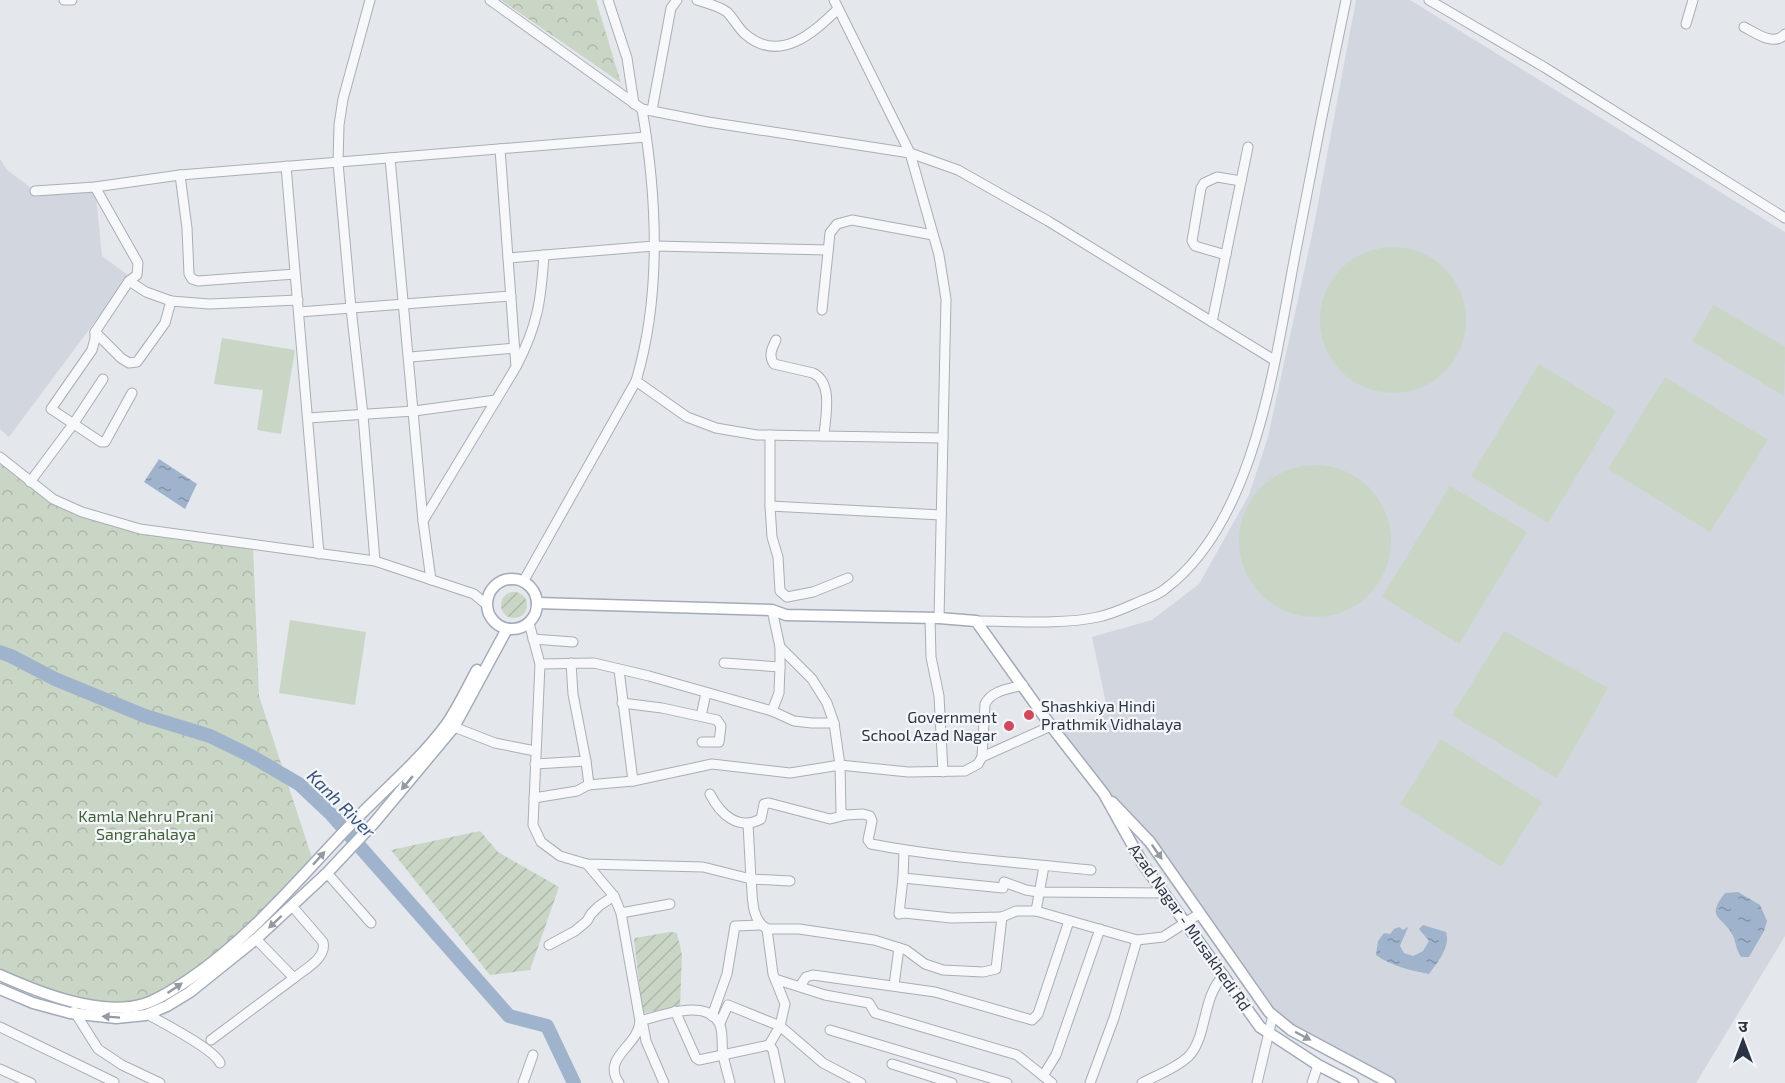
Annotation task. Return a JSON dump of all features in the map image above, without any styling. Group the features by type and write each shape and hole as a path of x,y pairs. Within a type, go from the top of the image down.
{"main road":[{"path":"512,580 523,582 532,590 537,603 535,615 529,623 519,628 505,628 493,621 487,605 489,594 501,582 512,580"},
{"path":"537,603 772,610 786,615 976,621"},
{"name":"Azad Nagar - Musakhedi Rd","path":"976,621 1051,726 1104,794 1143,864 1264,1030"},
{"path":"0,989 33,1003 76,1014 127,1018 147,1014 167,1006 190,992 256,939 292,906 374,823 454,727 505,628"},
{"path":"0,975 67,1001 128,1007 145,1004 164,996 212,963 249,931 446,724 505,628"},
{"path":"1104,794 1150,842 1244,978 1273,1015 1291,1030 1390,1083"},
{"path":"1264,1030 1318,1065 1353,1083"}],"street":[{"path":"64,0 72,0"},
{"path":"370,0 343,99 339,125 338,163 375,561"},
{"path":"490,0 642,108 708,122 910,153 958,170 1048,221 1274,360"},
{"path":"523,582 636,381 649,325 654,246 646,137 642,108 608,0"},
{"path":"642,108 671,8 677,0"},
{"path":"697,0 725,11 756,42 767,45 790,44 801,40 812,34 838,9"},
{"path":"834,0 910,153 944,277 946,299 941,515 931,657 939,696 943,772"},
{"path":"976,621 1072,620 1098,617 1127,607 1164,591 1190,567 1214,535 1253,452 1274,360 1322,110 1346,0"},
{"path":"1429,0 1544,67 1785,218"},
{"path":"1686,24 1693,0"},
{"path":"1744,27 1774,40 1780,39 1785,34"},
{"path":"35,191 95,187 180,175 646,137"},
{"path":"1212,322 1248,147"},
{"path":"500,150 516,367"},
{"path":"390,158 430,580"},
{"path":"286,166 319,554"},
{"path":"180,175 187,228 189,274 192,279 198,281 296,274"},
{"path":"1226,255 1194,246 1192,242 1201,188 1204,183 1217,177 1241,181"},
{"path":"95,187 138,263 137,275 129,281 94,332 92,350 51,409 101,442 105,442 132,393"},
{"path":"822,310 830,233 837,224 852,220 933,235"},
{"path":"508,258 654,246 828,250"},
{"path":"423,521 529,342 540,302 544,255"},
{"path":"129,281 146,292 171,301 209,304 298,300"},
{"path":"299,312 511,296"},
{"path":"94,332 121,358 129,363 137,362 165,323 171,301"},
{"path":"776,340 771,354 774,364 813,373 823,381 826,402 824,436"},
{"path":"410,357 515,348"},
{"path":"30,482 103,379"},
{"path":"636,381 687,417 716,428 770,435 943,438"},
{"path":"308,418 414,411 496,400"},
{"path":"770,435 770,506 772,537 778,556 778,586 783,595 787,597 813,592 848,578"},
{"path":"0,458 53,499 82,512 140,529 375,561 474,594 487,605"},
{"path":"770,506 941,515"},
{"path":"772,610 780,647 779,693 772,711"},
{"path":"529,623 540,664 533,825 541,842 560,856 587,864 703,867 751,879 790,881"},
{"path":"533,639 573,642"},
{"path":"780,647 820,690 834,723 840,765 840,808 846,815"},
{"path":"571,663 573,694 589,785"},
{"path":"540,664 594,663 650,676 772,711 794,721 834,723"},
{"path":"724,663 767,668 780,667"},
{"path":"619,670 633,781"},
{"path":"534,798 577,790 589,785 633,781 712,764 790,773 840,765 908,772 965,771 978,764 982,757 985,704 988,698 1000,691 1023,685"},
{"path":"701,716 706,693"},
{"path":"622,703 662,708 717,720 720,726 719,742 702,742"},
{"path":"982,757 1051,726"},
{"path":"454,727 495,743 535,751"},
{"path":"535,764 586,761"},
{"path":"710,794 716,807 730,820 747,824 761,819 764,804 769,803 830,819 863,814 870,816 872,821 869,843 904,850 1091,870"},
{"path":"675,1011 696,1058 703,1059 769,1045 780,1026 785,1004 775,979 764,927 755,916 747,824"},
{"path":"904,850 899,914 960,918 1002,917 1016,911 1036,911 1137,940 1163,937 1199,914"},
{"path":"587,864 614,896 621,913 646,1041 664,1083"},
{"path":"1036,911 1044,866"},
{"path":"327,873 371,923"},
{"path":"903,878 1003,888 1004,882 1038,892 1164,893"},
{"path":"549,945 574,931 587,921 599,906 614,896"},
{"path":"621,913 670,904"},
{"path":"211,1040 322,955 323,942 292,906"},
{"path":"712,1016 727,974 735,926 810,930 874,940 906,950 925,964 943,970 993,971 996,969 1002,917"},
{"path":"800,986 806,977 813,975 894,985 936,992 1032,1020 1038,1014 1069,921"},
{"path":"1043,1076 1056,1055 1100,929"},
{"path":"256,939 294,978"},
{"path":"1090,1083 1114,1018 1137,940"},
{"path":"894,985 899,948"},
{"path":"1142,1083 1178,1065 1190,1055 1214,986 1224,975"},
{"path":"775,979 825,995 869,1003 875,1013 1017,1055 1052,1083"},
{"path":"67,1001 98,1049 122,1065 160,1083"},
{"path":"730,1083 723,1055 720,1023 728,1005 780,1026 823,1063 861,1083"},
{"path":"641,1021 675,1011 694,1010 712,1016 720,1023"},
{"path":"147,1014 202,1046 218,1058 220,1063"},
{"path":"1257,1083 1264,1030 1273,1015"},
{"path":"620,1083 616,1077 614,1064 616,1058 633,1039 641,1021"},
{"path":"0,1027 114,1083 122,1065"},
{"path":"830,1030 960,1068 979,1079 1007,1083"},
{"path":"769,1045 773,1050 780,1083"},
{"path":"523,1083 533,1055"},
{"path":"892,1064 953,1083 960,1068"},
{"path":"1312,1083 1318,1065"},
{"path":"0,1069 31,1083"}],"shaded area":[{"path":"1356,0 1410,0 1785,232 1785,936 1696,1083 1382,1083 1268,1021 1059,726 1101,717 1107,708 1092,637 1152,620 1199,584 1249,495 1268,437 1313,230"},
{"path":"0,159 7,170 35,191 95,187 102,256 129,276 9,437 0,429"}],"green space":[{"path":"501,0 596,0 621,83"},
{"path":"1393,247 1421,252 1445,268 1461,292 1466,320 1461,348 1445,372 1421,388 1393,393 1365,388 1341,372 1325,348 1320,320 1325,292 1341,268 1365,252"},
{"path":"1714,305 1785,347 1784,396 1692,341"},
{"path":"222,338 295,350 281,434 257,430 263,390 214,384"},
{"path":"1539,364 1616,411 1548,523 1471,476"},
{"path":"1665,377 1768,440 1710,532 1608,469"},
{"name":"Kamla Nehru Prani Sangrahalaya","path":"0,457 53,499 140,529 253,545 259,696 314,864 212,963 145,1004 67,1001 0,975"},
{"path":"1315,465 1330,466 1344,471 1369,487 1385,512 1390,526 1390,556 1385,570 1369,595 1344,611 1330,616 1315,617 1300,616 1286,611 1261,595 1245,570 1240,556 1239,541 1240,526 1245,512 1261,487 1286,471 1300,466"},
{"path":"1450,486 1527,532 1459,644 1382,597"},
{"path":"514,592 523,596 527,605 523,614 514,618 505,614 501,605 505,596"},
{"path":"290,620 366,632 355,705 279,693"},
{"path":"1504,631 1608,688 1557,778 1452,715"},
{"path":"1441,739 1542,802 1501,867 1400,804"},
{"path":"480,831 498,852 559,887 530,970 490,975 391,850"},
{"path":"670,932 677,933 682,955 680,1007 643,1013 635,938"}],"water":[{"path":"159,459 197,484 185,509 144,482"},
{"path":"1738,892 1760,905 1767,921 1749,957 1741,957 1732,934 1716,912 1716,907 1725,893"},
{"path":"1423,925 1446,932 1447,938 1442,954 1429,974 1394,965 1376,955 1378,941 1384,933 1390,934 1399,927 1403,930 1408,927 1400,946 1404,953 1413,956 1423,951 1429,941 1419,929"}],"waterway":[{"name":"Kanh River","path":"0,652 55,679 145,716 210,736 251,756 299,784 332,815 509,1016 547,1026 574,1083"}],"place":[{"name":"Shashkiya Hindi Prathmik Vidhalaya","path":"1029,715"},
{"name":"Government School Azad Nagar","path":"1009,726"}]}
